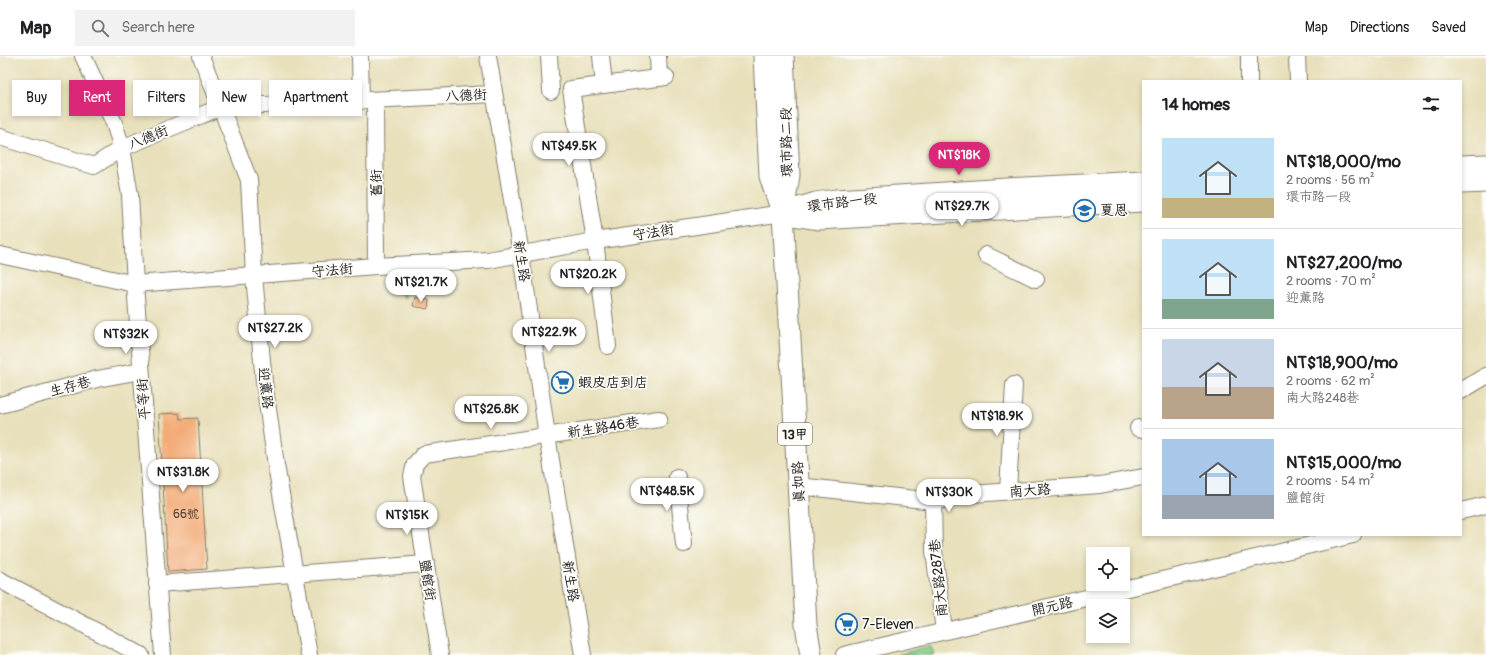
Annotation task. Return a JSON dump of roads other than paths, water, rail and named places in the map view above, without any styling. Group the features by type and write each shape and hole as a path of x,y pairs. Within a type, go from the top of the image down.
{"main road":[{"name":"環市路二段","path":"764,56 770,176 783,213"},
{"name":"環市路二段","path":"783,56 788,175 783,213"},
{"path":"1462,166 1486,165"},
{"name":"環市路一段","path":"783,213 816,203 836,200 1142,182"},
{"path":"1462,184 1486,182"},
{"name":"環市路一段","path":"783,213 818,219 1142,200"},
{"name":"真如路","path":"783,213 806,625 811,655"}],"street":[{"name":"平等街","path":"83,56 114,123 122,148 130,195 141,371 163,655"},
{"name":"迎薰路","path":"201,56 210,80"},
{"name":"舊街","path":"360,56 368,100 376,266"},
{"name":"新生路","path":"488,56 521,254 547,436 583,655"},
{"path":"548,56 551,91"},
{"path":"601,56 604,85"},
{"path":"608,346 595,241 571,89 662,78 658,56"},
{"path":"1249,56 1249,80"},
{"path":"1297,56 1298,80"},
{"name":"八德街","path":"261,105 494,94"},
{"name":"八德街","path":"0,137 94,166 122,148 207,113"},
{"name":"迎薰路","path":"224,116 249,180 254,276 264,382 309,655"},
{"name":"守法街","path":"0,255 135,284 376,266 488,260 595,241 783,213"},
{"path":"986,255 1036,279"},
{"name":"生存巷","path":"0,405 97,379 141,371"},
{"path":"1462,390 1486,376"},
{"path":"1008,491 1014,385"},
{"name":"新生路46巷","path":"440,451 659,419"},
{"name":"鹽館街","path":"440,451 424,454 415,464 412,476 440,655"},
{"name":"南大路","path":"798,486 933,501 943,500 957,495 1100,485 1142,476"},
{"path":"677,477 684,544"},
{"name":"南大路287巷","path":"933,501 934,551 944,631"},
{"path":"1462,511 1486,505"},
{"name":"開元路","path":"844,655 1349,536"},
{"path":"157,584 426,564"},
{"path":"0,580 141,655"}],"place":[{"name":"夏恩","path":"1085,210"},
{"name":"蝦皮店到店","path":"562,382"},
{"name":"7-Eleven","path":"847,624"}]}
